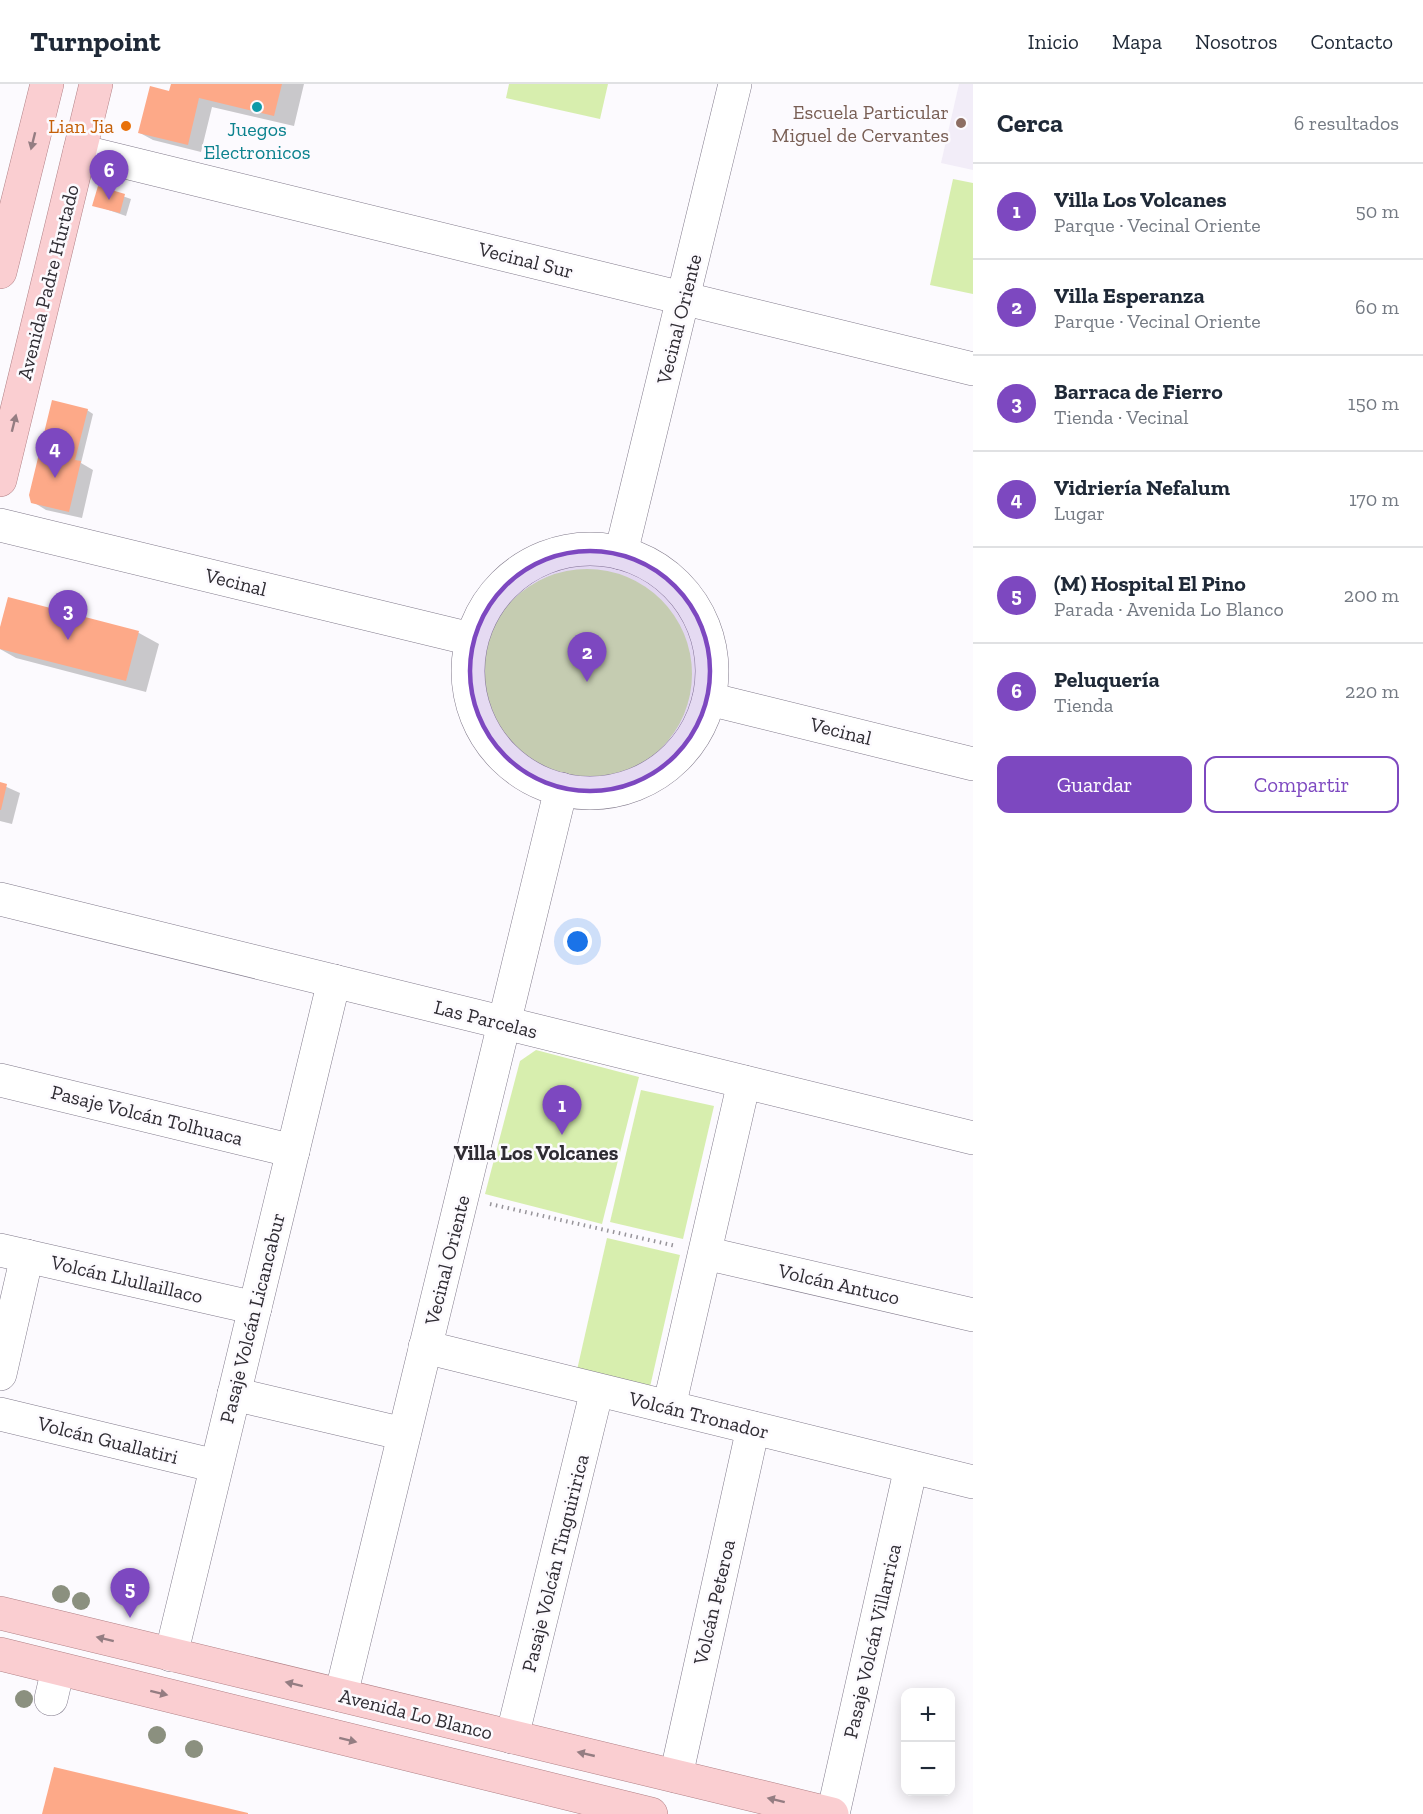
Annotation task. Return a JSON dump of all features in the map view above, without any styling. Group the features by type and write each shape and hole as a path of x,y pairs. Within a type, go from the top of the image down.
{"main road":[{"path":"0,272 47,84"},
{"name":"Avenida Padre Hurtado","path":"0,480 80,151 92,89"},
{"name":"Avenida Lo Blanco","path":"0,1613 833,1814"},
{"name":"Avenida Lo Blanco","path":"0,1654 55,1684 651,1814"}],"street":[{"name":"Vecinal Oriente","path":"621,553 735,84"},
{"name":"Vecinal Sur","path":"80,151 973,369"},
{"name":"Vecinal","path":"0,525 471,639"},
{"path":"603,550 621,553 656,568 684,593 695,608 709,643 712,662 709,699 692,738 663,768 625,788 604,792 561,789 526,774 503,756 484,733 470,697 468,658 471,639 478,621 499,589 529,566 546,557 564,552 603,550"},
{"name":"Vecinal","path":"709,699 973,764"},
{"name":"Vecinal Oriente","path":"340,1695 506,1023 561,789"},
{"name":"Las Parcelas","path":"0,899 973,1138"},
{"name":"Pasaje Volcán Licancabur","path":"171,1655 334,981"},
{"name":"Pasaje Volcán Tolhuaca","path":"0,1080 293,1150"},
{"path":"669,1407 744,1082"},
{"path":"0,1374 13,1253"},
{"name":"Volcán Llullaillaco","path":"13,1253 255,1308"},
{"name":"Volcán Antuco","path":"705,1253 973,1315"},
{"name":"Volcán Tronador","path":"425,1347 973,1482"},
{"name":"Pasaje Volcán Tinguiririca","path":"512,1737 597,1389"},
{"path":"234,1394 404,1434"},
{"name":"Volcán Guallatiri","path":"0,1414 216,1466"},
{"name":"Volcán Peteroa","path":"676,1776 753,1428"},
{"name":"Pasaje Volcán Villarrica","path":"833,1814 911,1467"}],"path":[{"path":"463,1198 705,1253"}],"highlighted area":[{"path":"603,550 656,568 684,593 709,643 712,680 692,738 663,768 625,787 582,792 526,774 496,749 476,716 468,659 478,621 513,576 546,557"}],"shaded area":[{"name":"Escuela Particular Miguel de Cervantes","path":"959,84 973,84 973,170 941,163"}],"green space":[{"path":"509,84 608,84 600,119 506,98"},
{"path":"953,179 973,183 973,294 930,285"},
{"path":"587,569 607,571 627,577 654,593 668,607 684,634 690,654 692,674 690,694 684,714 668,741 654,755 627,771 607,777 587,779 567,777 547,771 520,755 506,741 490,714 484,694 482,674 484,654 490,634 506,607 520,593 547,577 567,571"},
{"name":"Villa Los Volcanes","path":"536,1050 639,1077 602,1224 485,1194 520,1061"},
{"path":"641,1090 714,1106 683,1239 610,1222"},
{"path":"607,1238 680,1255 650,1387 577,1370"}],"building":[{"path":"171,84 282,84 274,116 199,98 188,145 138,133 150,86 169,91"},
{"path":"98,186 125,194 120,213 92,206"},
{"path":"52,400 88,409 75,460 81,461 69,512 31,503 29,495"},
{"path":"8,597 139,631 126,681 0,649 0,627"},
{"path":"0,782 7,784 1,810 0,810"},
{"path":"54,1767 248,1813 248,1814 42,1814"}],"place":[{"name":"Juegos Electronicos","path":"257,107"},
{"name":"Escuela Particular Miguel de Cervantes","path":"961,123"},
{"name":"Lian Jia","path":"126,126"},
{"name":"Peluquería","path":"109,200"},
{"name":"Vidriería Nefalum","path":"55,478"},
{"name":"Barraca de Fierro","path":"68,640"},
{"name":"Villa Esperanza","path":"587,682"},
{"name":"Villa Los Volcanes","path":"562,1135"},
{"name":"(M) Hospital El Pino","path":"130,1618"}],"district":[{"name":"Villa Los Volcanes","path":"536,1153"}]}
